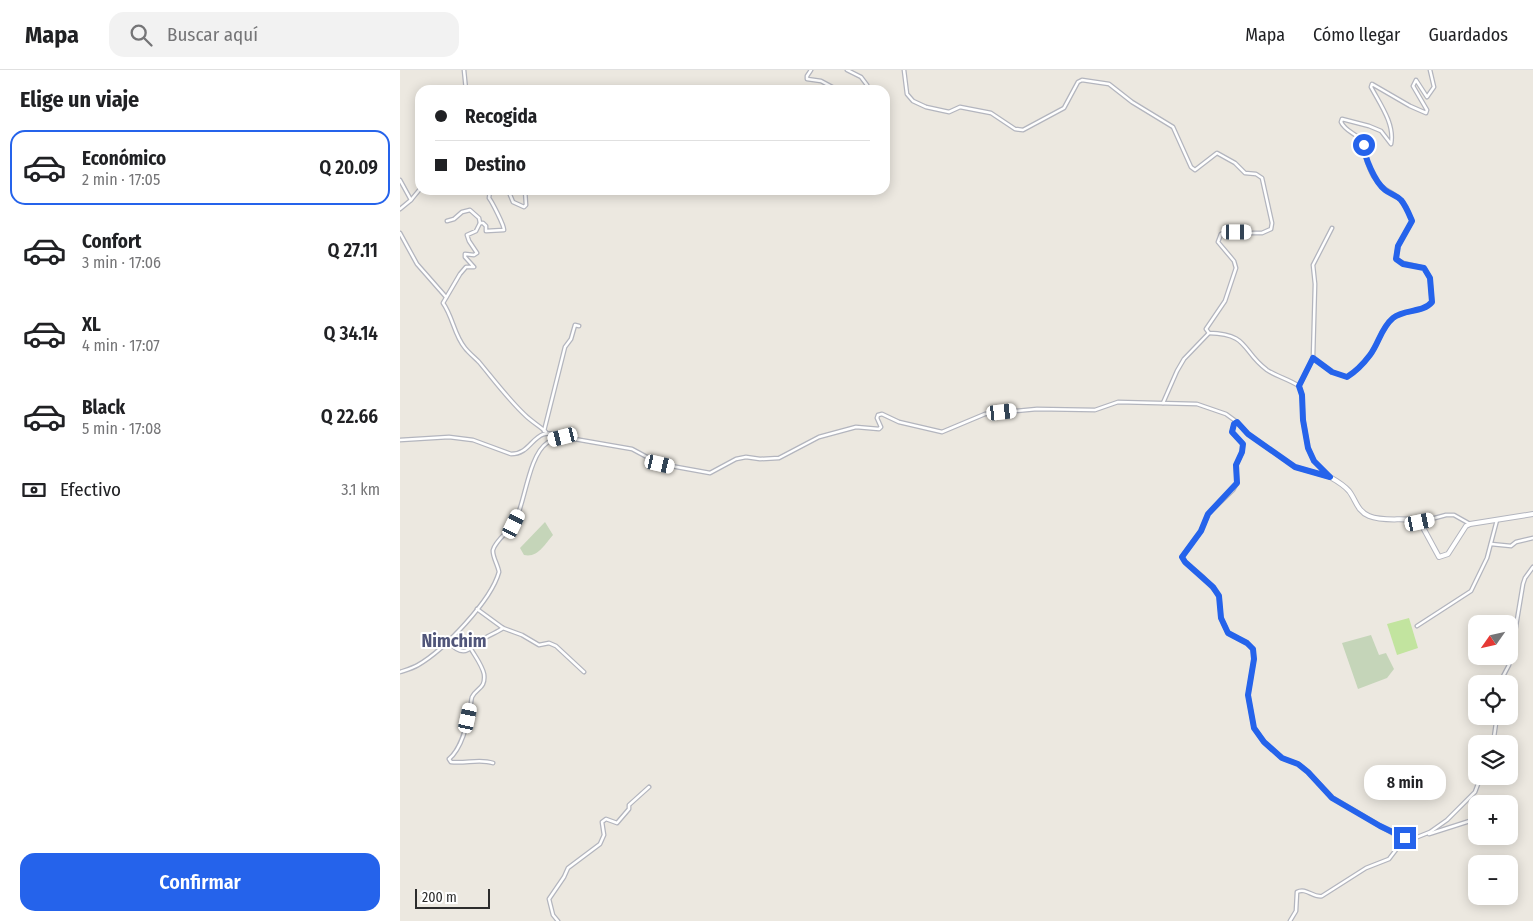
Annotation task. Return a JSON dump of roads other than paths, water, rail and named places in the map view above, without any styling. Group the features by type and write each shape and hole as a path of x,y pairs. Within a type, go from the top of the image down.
{"street":[{"path":"464,70 466,85"},
{"path":"811,70 807,79 821,80 829,85"},
{"path":"847,70 860,77 867,85"},
{"path":"904,70 908,94 913,101 926,107 949,112 960,107 991,112 1015,129 1023,130 1064,108 1078,82 1082,80 1109,84 1132,102 1173,127 1191,167 1195,170 1217,153 1235,163 1244,172 1256,174 1262,178 1272,223 1271,228 1262,233 1221,234 1218,242 1231,257 1236,268 1225,301 1206,329 1209,333"},
{"path":"1313,358 1332,372 1347,377 1370,355 1380,334 1392,320 1408,312 1428,307 1432,302 1430,278 1424,268 1403,264 1396,259 1398,246 1412,221 1408,210 1395,195 1384,190 1373,176 1361,139 1346,129 1342,122 1342,119 1380,131 1390,144 1393,135 1371,87 1372,84 1426,113 1427,110 1413,86 1416,80 1427,97 1434,88 1430,70"},
{"path":"400,180 411,200"},
{"path":"400,209 415,195"},
{"path":"480,223 486,226 486,231 504,230 503,222 496,214 493,203 488,198 489,195"},
{"path":"510,195 513,202 524,207 526,204 525,195"},
{"path":"447,220 454,219 462,212 470,210 479,218 480,223 476,231 468,235 477,253 474,255 465,254 465,257 474,267 466,266 443,303 449,311 449,317 465,348 526,416 546,432 563,437 632,449 660,464 710,473 741,458 779,458 819,437 856,427 879,429 881,427 877,418 878,415 882,414 899,422 942,432 985,414 1037,409 1095,410 1118,402 1197,404 1226,414 1248,434 1295,467 1330,477"},
{"path":"1299,386 1313,358 1315,284 1313,265 1332,228"},
{"path":"400,232 417,264 446,297"},
{"path":"546,432 565,347 571,339 576,325 579,326"},
{"path":"1209,333 1230,336 1236,339 1265,368 1299,386 1302,395 1303,420 1308,448 1314,461 1330,477 1348,490 1360,510 1368,515 1386,520 1414,520 1420,522 1446,515 1454,515 1470,524"},
{"path":"1163,403 1184,359 1209,333"},
{"path":"1237,422 1234,424 1232,432 1243,444 1242,452 1236,465 1237,483 1208,514 1201,531 1182,557 1185,562 1213,587 1219,596 1221,618 1228,633 1247,643 1253,649 1254,659 1248,695 1254,728 1264,742 1282,758 1298,764 1308,772 1332,798 1405,838 1415,838 1440,832 1468,822"},
{"path":"400,440 449,437 473,440 510,454 516,454 524,450 539,435 546,432"},
{"path":"400,672 430,658 448,642 477,609 498,578 499,572 493,550 514,524 538,453 545,444 563,437"},
{"path":"1420,522 1437,555 1442,557 1448,554 1466,526 1470,524 1533,514"},
{"path":"1417,626 1471,591 1485,563 1497,520"},
{"path":"1491,544 1511,546 1516,542 1533,538"},
{"path":"1504,675 1512,656 1523,584 1533,567"},
{"path":"477,609 503,628 522,635 540,645 552,644 584,672"},
{"path":"448,642 458,650 464,651 475,647 483,639 503,628"},
{"path":"471,649 484,673 484,681 482,687 472,696 464,733 450,760 451,762 458,763 484,760 493,763"},
{"path":"1415,838 1430,832 1447,820 1475,792 1478,785"},
{"path":"558,921 552,915 549,899 568,868 600,844 604,835 602,822 606,819 617,823 629,809 629,805 649,787"},
{"path":"1290,921 1296,911 1298,892 1300,890 1318,897 1322,896 1366,868 1389,859 1405,838"}],"district":[{"name":"Nimchim","path":"454,641"}]}
